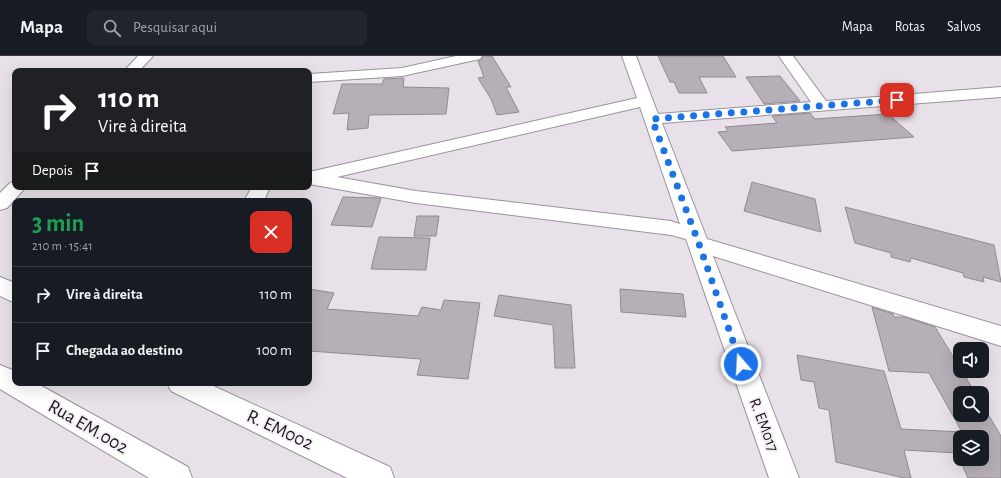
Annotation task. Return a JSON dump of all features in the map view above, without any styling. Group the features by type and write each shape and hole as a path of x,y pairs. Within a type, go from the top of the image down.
{"street":[{"path":"134,68 146,56"},
{"path":"312,81 402,72 475,56"},
{"name":"R. EM017","path":"629,56 784,478"},
{"path":"786,56 822,106"},
{"path":"312,177 648,110 822,106 1001,92"},
{"path":"312,179 416,197 670,228 696,239 1001,336"},
{"path":"0,204 14,190"},
{"path":"0,285 12,292"},
{"name":"Rua EM.002","path":"0,376 12,383"},
{"name":"Rua EM.002","path":"17,386 177,478"},
{"name":"R. EM002","path":"186,386 379,478"}],"building":[{"path":"483,56 492,56 511,87 506,87 519,112 497,115 491,99 478,78 484,77 478,61 481,60"},
{"path":"658,56 723,56 736,77 699,77 707,93 679,93 674,82 670,82"},
{"path":"780,76 800,101 764,104 746,77"},
{"path":"404,78 403,87 449,88 446,114 369,115 368,128 347,130 349,113 333,114 342,84 382,84 384,79"},
{"path":"810,113 815,119 888,114 914,137 732,151 718,132 728,131 725,127 777,123 772,116"},
{"path":"752,182 815,199 821,232 744,211"},
{"path":"343,197 381,198 372,227 331,225"},
{"path":"845,207 994,245 1001,282 983,277 984,282 964,277 963,273 911,258 910,262 891,257 891,253 855,243"},
{"path":"417,216 439,216 436,236 414,236"},
{"path":"379,237 430,238 426,270 371,269"},
{"path":"312,289 334,293 327,309 418,316 422,307 441,310 444,300 480,303 468,379 417,375 421,359 312,351"},
{"path":"620,289 683,294 686,317 621,312"},
{"path":"499,295 571,305 575,368 555,368 553,325 494,316"},
{"path":"872,307 893,314 894,317 905,317 935,327 953,357 953,378 966,378 971,386 953,386 953,416 929,373 889,371"},
{"path":"797,355 884,371 901,429 953,432 953,453 904,450 911,478 904,478 836,462 829,410 819,408 814,382 801,380"},
{"path":"989,416 1001,436 1001,478 968,478 963,466 989,466 989,430 961,430 956,422 989,422"}],"route":[{"path":"741,364 699,244 652,119 897,100"}]}
